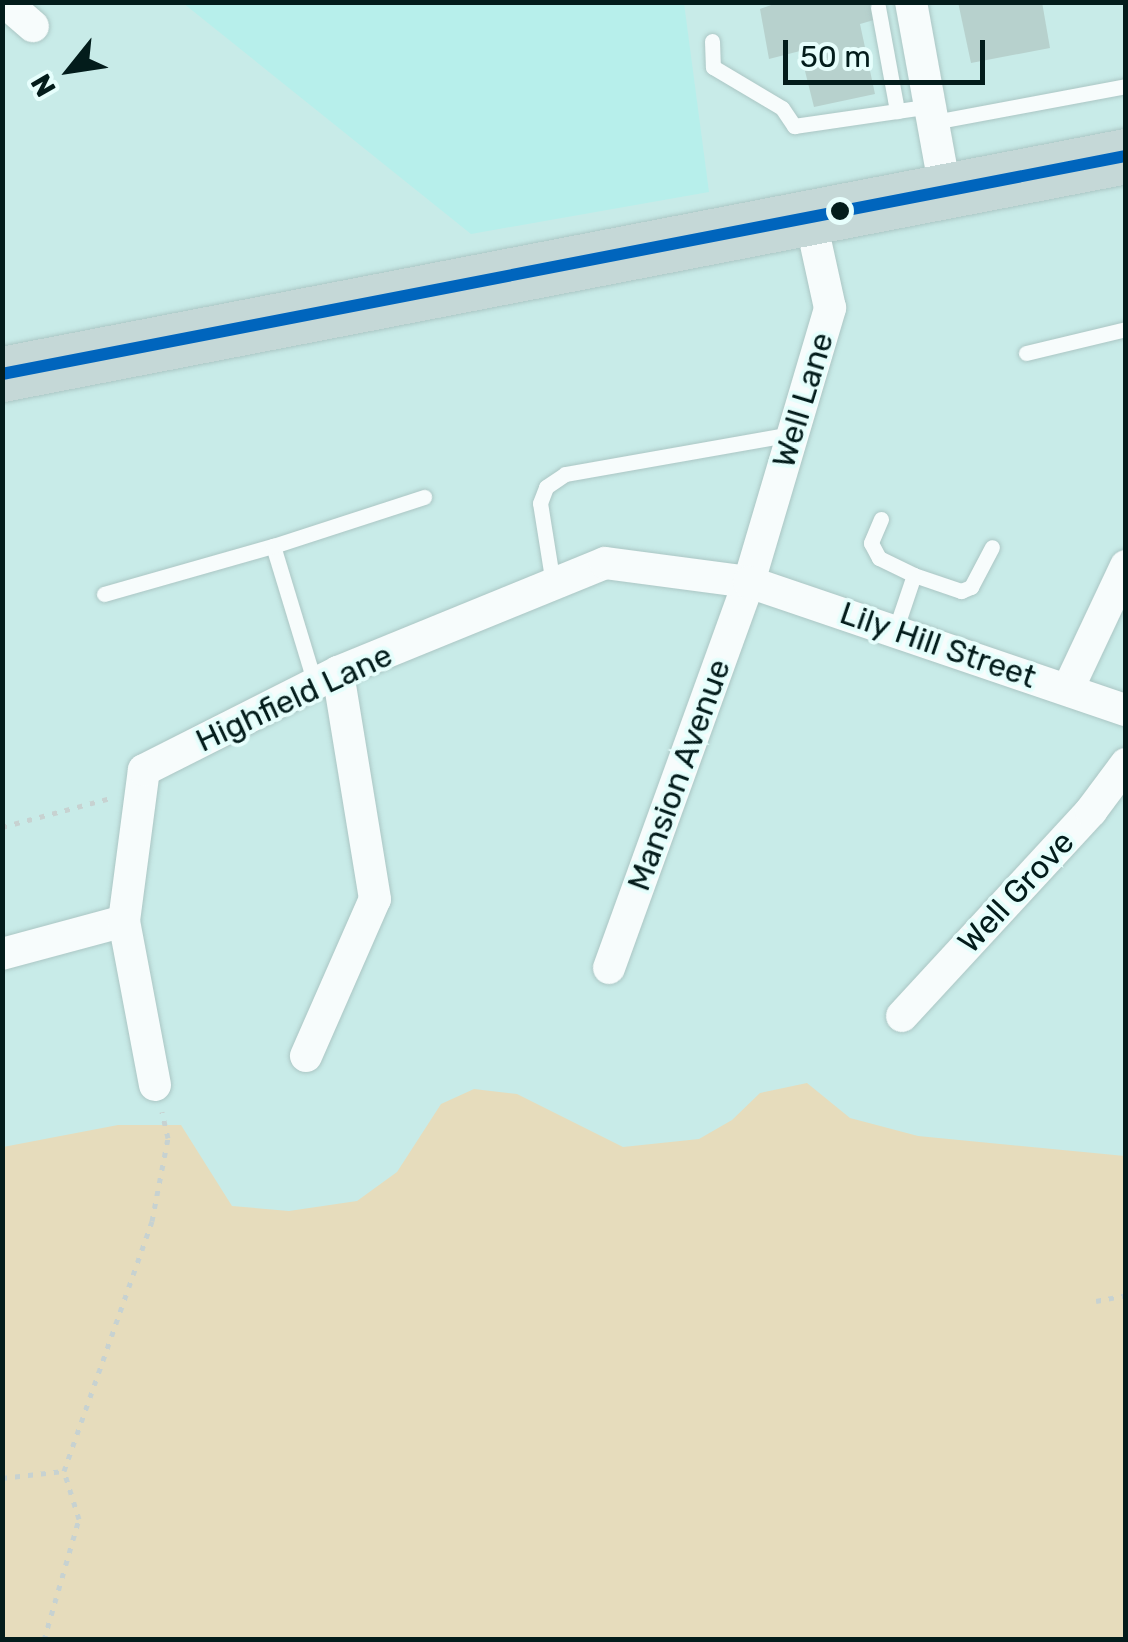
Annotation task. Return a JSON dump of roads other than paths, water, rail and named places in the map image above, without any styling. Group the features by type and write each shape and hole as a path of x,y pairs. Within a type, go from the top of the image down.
{"highway":[{"path":"2,374 1126,156"}],"street":[{"path":"5,2 33,26"},
{"path":"911,2 945,189"},
{"name":"Well Lane","path":"749,582 830,308 810,217"},
{"name":"Highfield Lane","path":"124,921 144,770 326,678 605,563 749,582"},
{"path":"1068,689 1126,566"},
{"name":"Lily Hill Street","path":"749,582 1126,710"},
{"name":"Mansion Avenue","path":"609,968 749,582"},
{"path":"306,1056 375,899 326,678"},
{"name":"Well Grove","path":"902,1016 1091,811 1126,764"},
{"path":"2,954 124,921 155,1085"}],"lane":[{"path":"878,7 897,111"},
{"path":"712,42 713,67 782,108 794,126 897,111 933,114 1126,86"},
{"path":"1026,353 1126,329"},
{"path":"553,584 540,503 546,487 565,474 792,434"},
{"path":"104,594 273,546 424,497"},
{"path":"881,519 872,543 879,558 961,591 972,587 992,547"},
{"path":"273,546 326,678"},
{"path":"895,631 914,575"}]}
